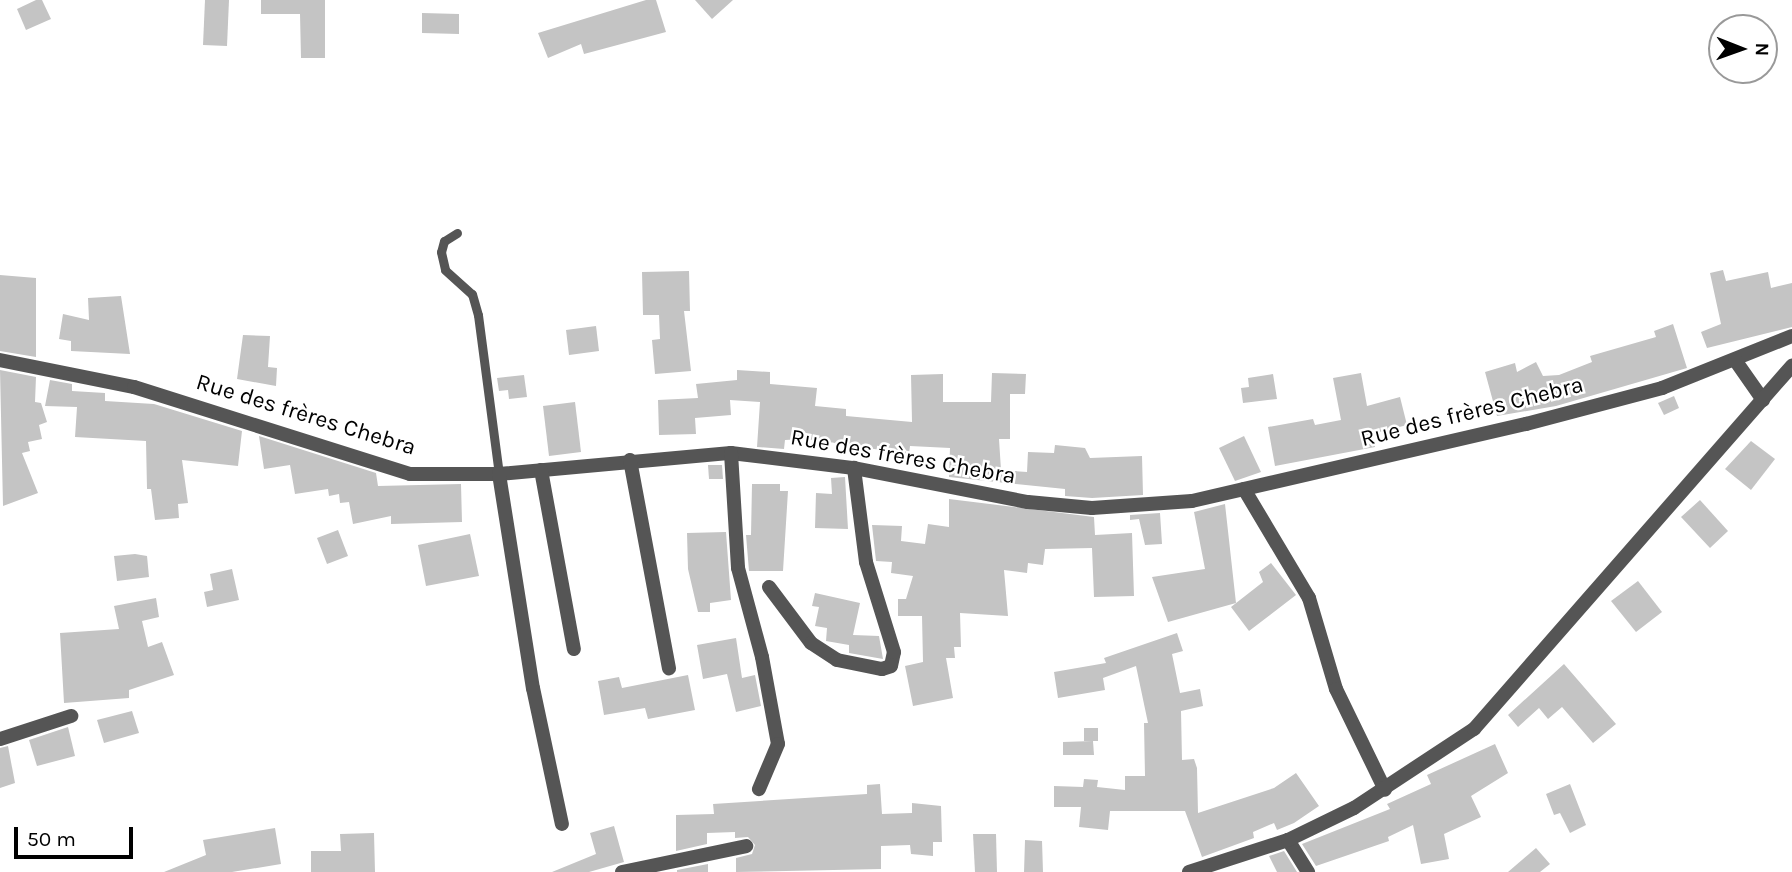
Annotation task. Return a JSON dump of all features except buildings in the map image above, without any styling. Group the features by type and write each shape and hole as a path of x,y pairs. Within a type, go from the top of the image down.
{"street":[{"name":"Rue des frères Chebra","path":"0,360 195,404 410,474 499,474 630,460 731,453 854,468 1028,502 1092,508 1192,501 1526,424 1662,388 1792,336"},
{"path":"1735,360 1763,400"},
{"path":"1189,872 1288,840 1385,790 1474,729 1792,366"},
{"path":"731,453 738,568 773,704 778,744 759,789"},
{"path":"630,460 669,668"},
{"path":"769,587 811,643 837,660 882,669 891,666 890,632 866,562 854,468"},
{"path":"541,470 573,649"},
{"path":"499,474 533,688 562,824"},
{"path":"1244,489 1309,598 1336,689 1385,790"},
{"path":"0,739 71,716"},
{"path":"1288,840 1308,872"},
{"path":"622,872 746,846"}],"lane":[{"path":"457,233 444,241 441,253 446,270 472,294 478,315 499,474"}]}
